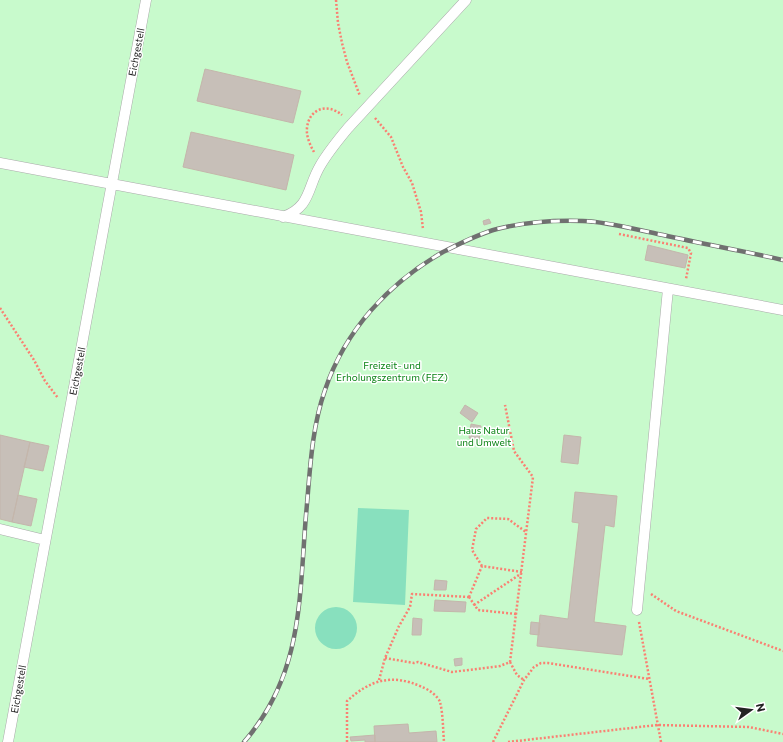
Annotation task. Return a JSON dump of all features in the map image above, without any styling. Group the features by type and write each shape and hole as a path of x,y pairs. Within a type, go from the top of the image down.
{"lane":[{"name":"Eichgestell","path":"8,742 146,0"},
{"path":"283,217 293,214 301,208 319,167 332,147 461,2"},
{"path":"0,163 783,310"},
{"path":"637,610 668,289"},
{"path":"0,530 45,540"}],"path":[{"path":"336,0 338,23 347,62 361,98 391,138 403,167 412,183 421,212 423,230 422,242"},
{"path":"319,167 309,141 307,129 310,118 321,108 329,108 340,113 345,118 348,128"},
{"path":"619,234 688,248 692,253 684,292"},
{"path":"0,308 34,360 45,381 69,412"},
{"path":"504,405 514,451 533,476 510,662 517,675 524,680"},
{"path":"522,572 482,566 472,550 476,529 487,518 508,519 526,532"},
{"path":"469,597 482,566"},
{"path":"474,605 522,572"},
{"path":"639,586 676,611 783,651"},
{"path":"379,680 385,658 399,626 410,607 412,594 469,597"},
{"path":"469,597 478,610 516,614"},
{"path":"637,610 660,742"},
{"path":"385,658 418,662 452,672 500,666 510,662"},
{"path":"492,742 524,680 534,667 541,663 649,679"},
{"path":"347,742 347,701 359,690 379,680 411,682 428,689 440,701 444,742"},
{"path":"508,742 657,725 749,727 783,734"}],"green space":[{"name":"Freizeit- und Erholungszentrum (FEZ)","path":"0,0 783,0 783,742 0,742"},
{"path":"358,508 409,510 405,605 353,602"},
{"path":"336,607 351,613 357,628 351,643 336,649 321,643 315,628 321,613"}],"building":[{"path":"205,69 301,91 293,123 197,101"},
{"path":"191,132 294,155 286,190 183,167"},
{"path":"489,219 491,223 484,225 483,221"},
{"path":"648,245 688,255 685,268 645,260"},
{"path":"465,405 478,413 472,422 460,413"},
{"path":"471,424 481,426 479,440 469,438"},
{"path":"0,435 30,442 12,522 0,519"},
{"path":"564,435 581,437 578,464 561,462"},
{"path":"30,442 49,446 43,471 24,467"},
{"path":"575,492 617,496 614,527 605,525 594,622 626,626 622,655 537,646 540,615 568,619 579,523 572,522"},
{"path":"18,495 37,499 31,526 12,522"},
{"path":"435,580 447,581 446,590 434,590"},
{"path":"435,600 466,602 465,612 434,611"},
{"path":"413,618 422,619 421,635 412,635"},
{"path":"531,622 540,623 539,635 530,634"},
{"path":"462,658 462,665 455,666 454,659"},
{"path":"408,724 409,733 436,731 437,742 375,742 374,726"},
{"path":"375,735 375,742 365,742 365,740 351,741 350,737"}],"railway":[{"path":"244,742 263,716 278,690 288,663 299,606 312,452 320,405 334,368 344,347 371,310 387,293 423,264 443,252 483,233 518,225 550,221 593,222 623,226 783,260"}],"park label":[{"name":"Haus Natur und Umwelt","path":"484,436"}]}
